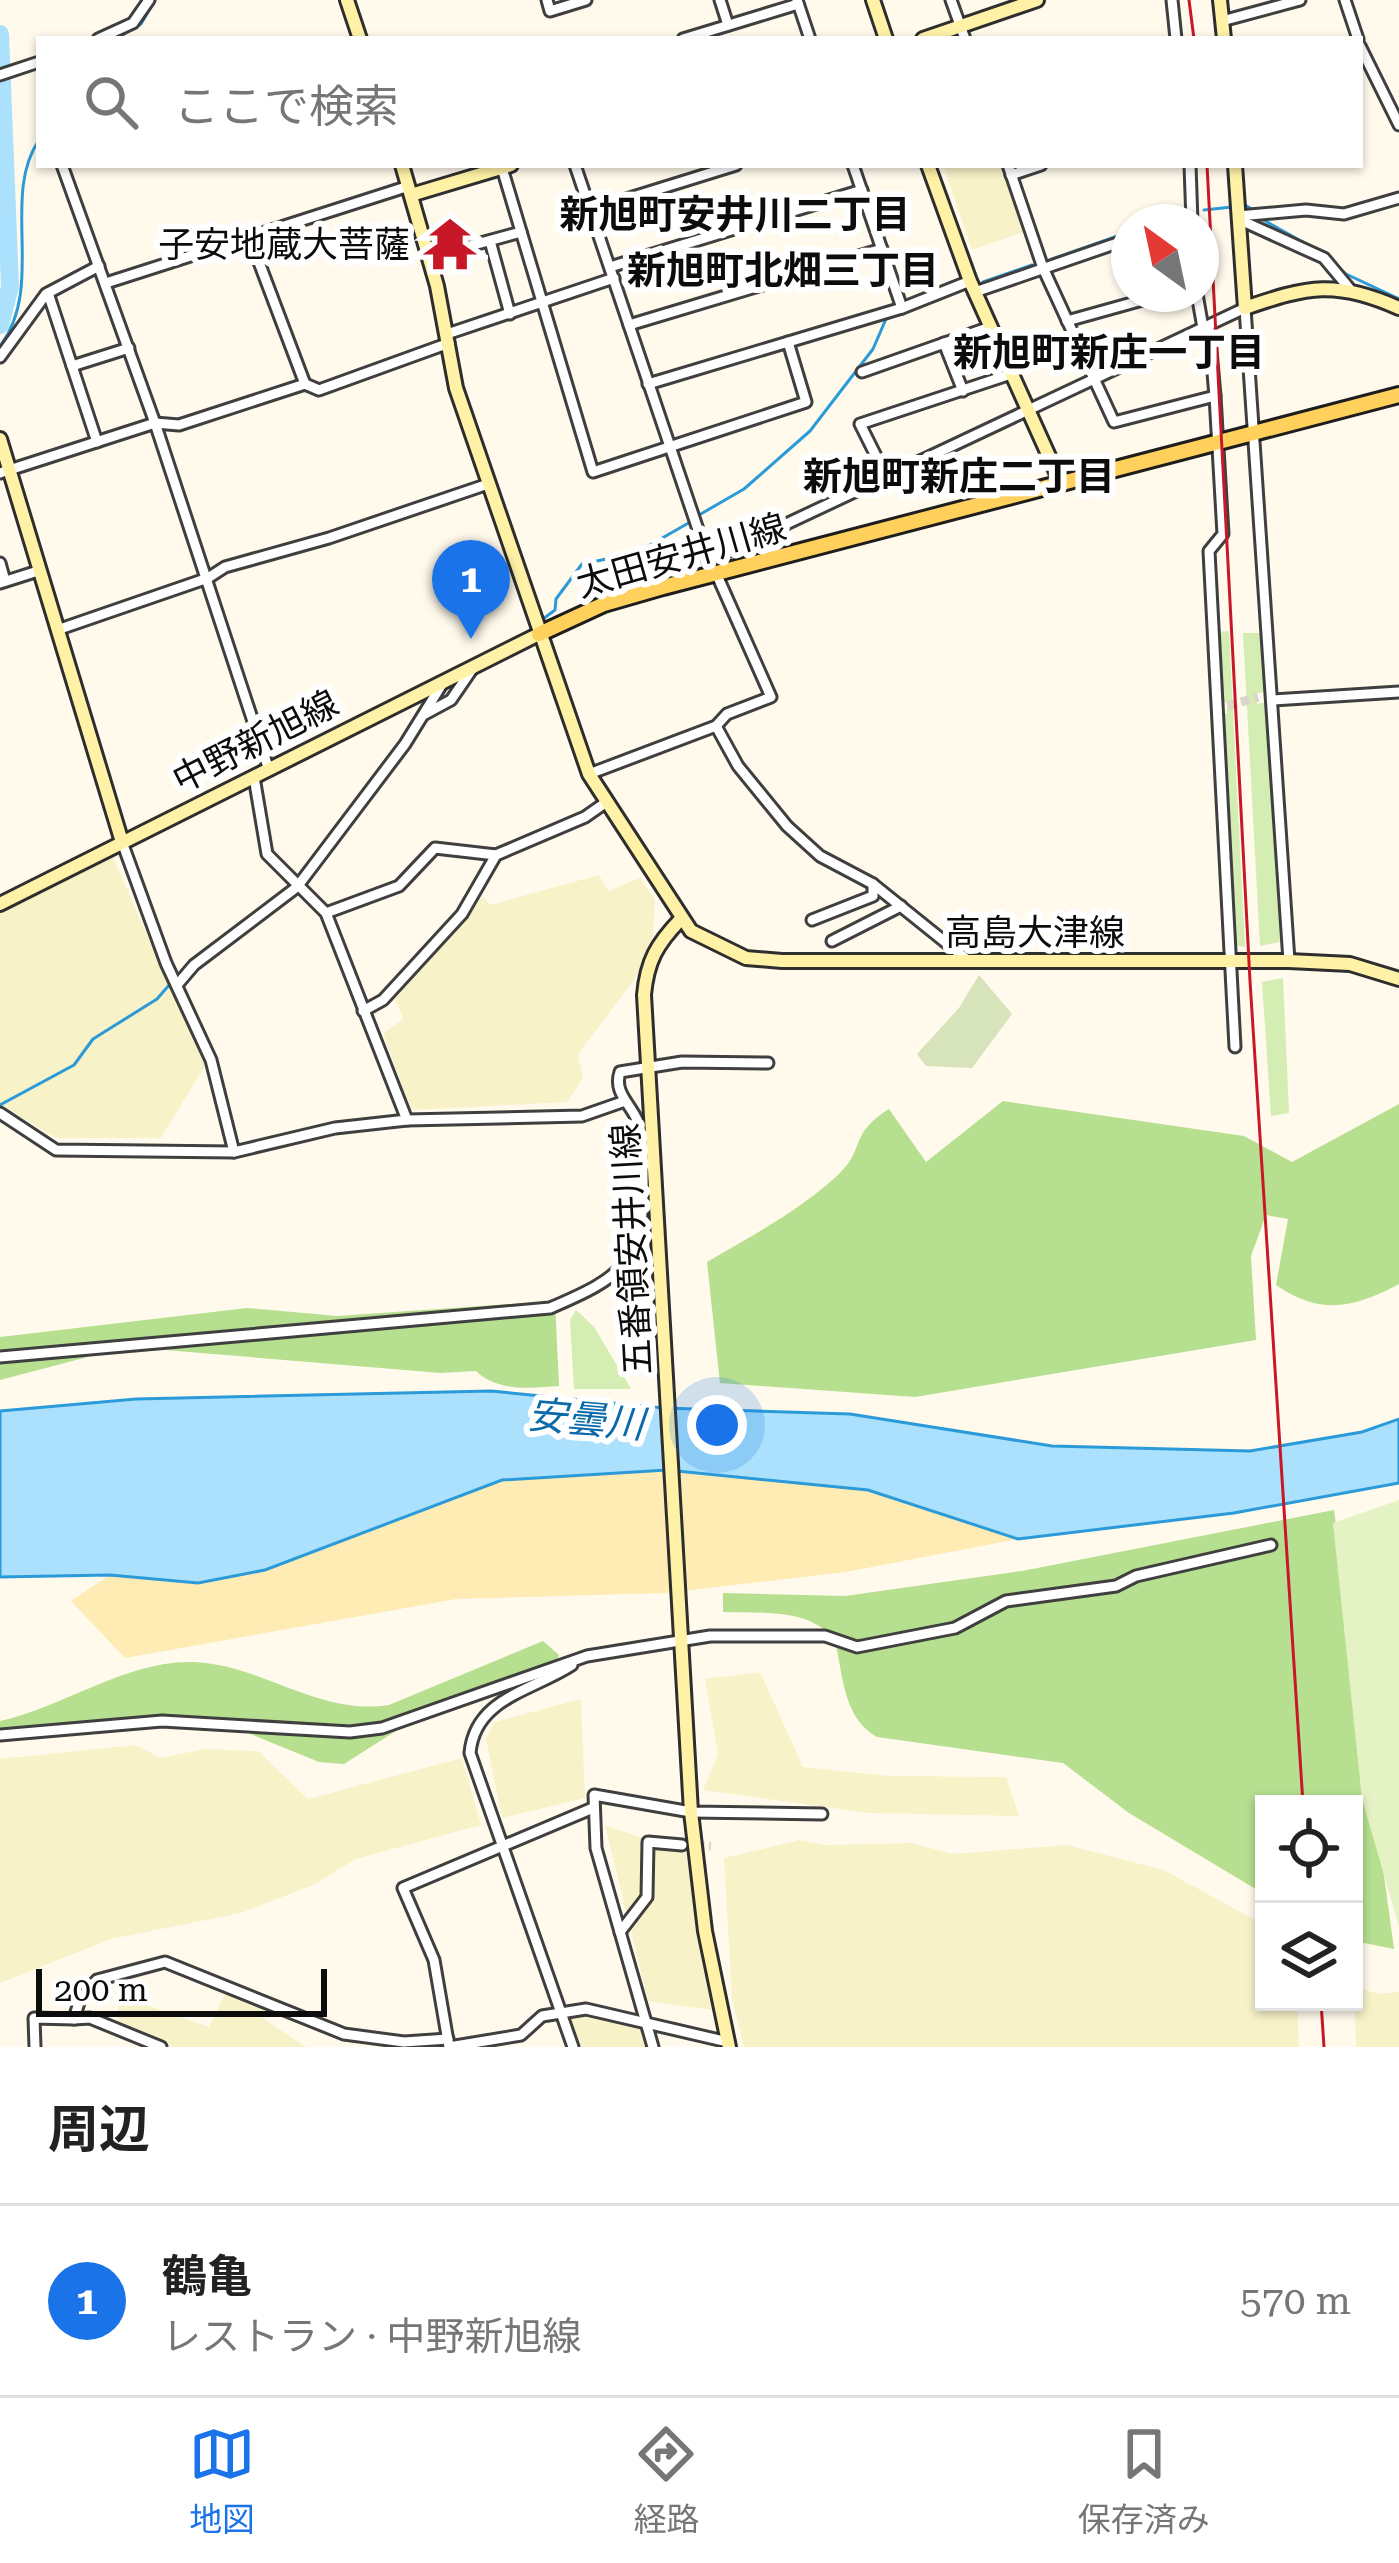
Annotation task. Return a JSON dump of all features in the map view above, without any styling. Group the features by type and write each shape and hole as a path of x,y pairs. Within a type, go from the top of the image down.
{"main road":[{"path":"346,0 359,36"},
{"path":"873,0 885,36"},
{"path":"962,33 1036,0"},
{"path":"1220,0 1224,36"},
{"path":"403,168 429,257 456,388 589,774 680,920"},
{"path":"410,191 498,168"},
{"path":"929,168 972,286 1061,483"},
{"path":"1235,168 1245,308 1294,290 1349,288 1399,308"},
{"name":"太田安井川線","path":"539,634 604,604 712,569 773,558 1399,394"},
{"path":"0,439 4,472 122,842"},
{"name":"中野新旭線","path":"0,904 539,634"},
{"name":"高島大津線","path":"680,920 709,943 746,958 1289,961 1350,964 1399,979"},
{"name":"五番領安井川線","path":"680,920 658,942 647,966 691,1812 705,1931 728,2044"}],"street":[{"path":"105,36 133,23 148,0"},
{"path":"547,0 550,10 586,0"},
{"path":"719,0 728,25"},
{"path":"951,0 962,33"},
{"path":"1172,0 1176,36"},
{"path":"1222,21 1300,0"},
{"path":"1345,0 1357,36"},
{"path":"693,36 797,2 809,36"},
{"path":"1363,62 1399,125"},
{"path":"3,74 36,64"},
{"path":"63,168 155,423 268,767"},
{"path":"506,168 593,472 806,402 788,342"},
{"path":"576,168 712,569 771,698 728,714 716,726 589,774"},
{"path":"591,210 726,168"},
{"path":"854,168 902,308"},
{"path":"1190,168 1191,204"},
{"path":"1010,170 1043,268 1114,422 1216,396"},
{"path":"4,472 155,423 179,425 304,384 319,390 612,273 862,190"},
{"path":"106,283 410,191"},
{"path":"1238,218 1306,210 1344,214 1399,198"},
{"path":"1238,218 1324,258 1349,288"},
{"path":"429,257 521,232"},
{"path":"251,241 304,384"},
{"path":"490,241 510,314"},
{"path":"648,385 1111,245"},
{"path":"629,325 882,249"},
{"path":"0,356 25,316 48,292 99,266"},
{"path":"48,292 97,442"},
{"path":"712,569 764,534 1245,308 1289,961"},
{"path":"1067,321 1111,309"},
{"path":"1202,312 1219,441 1223,534 1209,551 1222,706 1234,1047"},
{"path":"862,372 990,327"},
{"path":"944,343 963,391"},
{"path":"72,365 129,348"},
{"path":"886,476 860,424 1011,374"},
{"path":"57,630 208,578 225,567 329,538 488,484"},
{"path":"764,534 773,558"},
{"path":"0,563 3,582 38,571"},
{"path":"423,715 451,700 475,665"},
{"path":"177,985 194,965 297,887 444,680"},
{"path":"1258,697 1399,692"},
{"path":"716,726 738,766 787,826 820,856 873,884 970,962"},
{"path":"254,777 266,854 326,913 363,1011 387,1058 407,1120"},
{"path":"326,913 399,886 435,848 496,856 585,817 604,803"},
{"path":"122,842 211,1060 234,1152"},
{"path":"363,1011 382,1000 462,914 496,856"},
{"path":"812,920 873,896 873,884"},
{"path":"832,940 901,906"},
{"path":"0,1358 550,1308 602,1286 631,1260 638,1241 642,1144 637,1120 618,1089 620,1072 652,1064 768,1063"},
{"path":"0,1113 56,1150 234,1152 335,1128 407,1120 582,1116 625,1101"},
{"path":"0,1735 162,1721 350,1732 382,1728 578,1659 682,1632 825,1636 857,1647 955,1628 1006,1601 1116,1586 1136,1576 1271,1545"},
{"path":"573,2047 477,1783 472,1732 482,1714 500,1701 548,1680 578,1659"},
{"path":"653,2047 596,1848 594,1795 691,1812 822,1814"},
{"path":"593,1808 500,1849 418,1877 403,1888 434,1960 449,2047 521,2035 542,2016 586,2009 728,2044"},
{"path":"620,1932 647,1897 648,1842 682,1845"},
{"path":"74,2019 80,1999 97,1980 165,1962 344,2034 404,2042 448,2039"},
{"path":"35,2047 34,2018 90,2018 160,2047"}],"shaded area":[{"path":"944,168 1002,168 1024,232 972,250"},
{"path":"112,855 205,1066 161,1138 56,1138 0,1104 0,912"},
{"path":"599,875 608,891 640,878 655,900 653,936 635,979 578,1054 583,1078 567,1102 411,1110 383,1033 403,1019 395,999 483,896 490,905"},
{"path":"760,1672 803,1767 889,1776 1006,1777 1019,1816 869,1813 703,1790 718,1755 705,1679"},
{"path":"581,1699 585,1798 502,1818 486,1739 495,1722"},
{"path":"136,1745 160,1758 205,1749 258,1751 308,1799 462,1758 481,1825 356,1859 315,1884 241,1913 111,1939 0,1983 0,1759"},
{"path":"605,1825 686,1854 712,2010 648,2001"},
{"path":"799,1840 826,1845 912,1843 953,1854 1067,1845 1164,1870 1255,1920 1255,2011 1297,2011 1299,2047 744,2047 732,1999 724,1858"},
{"path":"1363,1989 1378,1994 1399,1992 1399,2047 1356,2047 1355,2011 1363,2011"},
{"path":"226,1992 264,2005 261,2017 306,2047 173,2047 118,2023 118,1995 209,2027"},
{"path":"586,2014 642,2026 648,2047 579,2047 567,2015"}],"green space":[{"path":"1229,631 1245,947 1234,945 1221,714 1227,714 1227,703 1220,700 1216,632"},
{"path":"1243,633 1261,633 1266,691 1257,694 1257,704 1266,702 1280,942 1260,946"},
{"path":"979,975 1012,1014 972,1068 926,1066 917,1054 959,1008"},
{"path":"1283,978 1289,1113 1271,1116 1262,982"},
{"path":"1003,1101 1244,1136 1292,1162 1399,1104 1399,1284 1366,1299 1336,1305 1292,1295 1276,1285 1288,1219 1266,1215 1251,1256 1256,1340 915,1397 720,1383 707,1262 825,1186 848,1164 868,1126 889,1109 926,1162"},
{"path":"555,1301 559,1386 504,1386 476,1371 441,1373 165,1350 99,1354 0,1380 0,1337 247,1308 337,1316"},
{"path":"576,1310 594,1327 631,1389 574,1389 570,1320"},
{"path":"1399,1500 1399,1927 1362,1795 1333,1523"},
{"path":"1334,1510 1394,1949 1363,1943 1363,1795 1255,1795 1255,1889 1129,1813 1063,1763 877,1737 851,1707 835,1640 824,1629 784,1614 723,1612 723,1593 845,1596 1022,1571"},
{"path":"543,1641 559,1655 552,1671 407,1724 344,1764 319,1762 226,1724 200,1721 0,1734 0,1721 168,1663 218,1665 338,1703 389,1705"}],"sand":[{"path":"667,1470 868,1490 1018,1539 846,1572 665,1593 456,1599 125,1658 71,1601 110,1575 198,1583 265,1570 502,1480"}],"water":[{"name":"安曇川","path":"491,1391 664,1408 850,1414 1052,1446 1250,1451 1362,1432 1399,1419 1399,1483 1234,1513 1018,1539 868,1490 667,1470 502,1480 265,1570 198,1583 110,1575 0,1577 0,1411 136,1399"}],"waterway":[{"path":"121,36 141,24 155,0"},
{"path":"0,34 10,287 0,325"},
{"path":"0,346 20,297 23,188 36,146"},
{"path":"1245,205 1255,211"},
{"path":"1219,208 1232,207"},
{"path":"1258,217 1317,250"},
{"path":"1052,259 1111,238"},
{"path":"1334,263 1346,274 1399,299"},
{"path":"983,282 1032,265"},
{"path":"699,515 744,489 810,431 873,349 886,319 961,290"},
{"path":"543,619 555,610 556,599 582,564 636,553 692,521"},
{"path":"308,865 403,739"},
{"path":"0,1105 74,1065 93,1039 157,999 170,984"}],"tunnel":[{"path":"1228,706 1258,697"},
{"path":"682,1845 711,1846"}],"railway":[{"path":"1189,0 1194,36"},
{"path":"1207,168 1250,981 1302,1795"},
{"path":"1322,2011 1324,2047"}],"place":[{"name":"子安地蔵大菩薩","path":"450,244"},
{"name":"鶴亀","path":"471,639"}],"district":[{"name":"新旭町安井川二丁目","path":"735,214"},
{"name":"新旭町北畑三丁目","path":"783,270"},
{"name":"新旭町新庄一丁目","path":"1109,352"},
{"name":"新旭町新庄二丁目","path":"959,476"}]}
